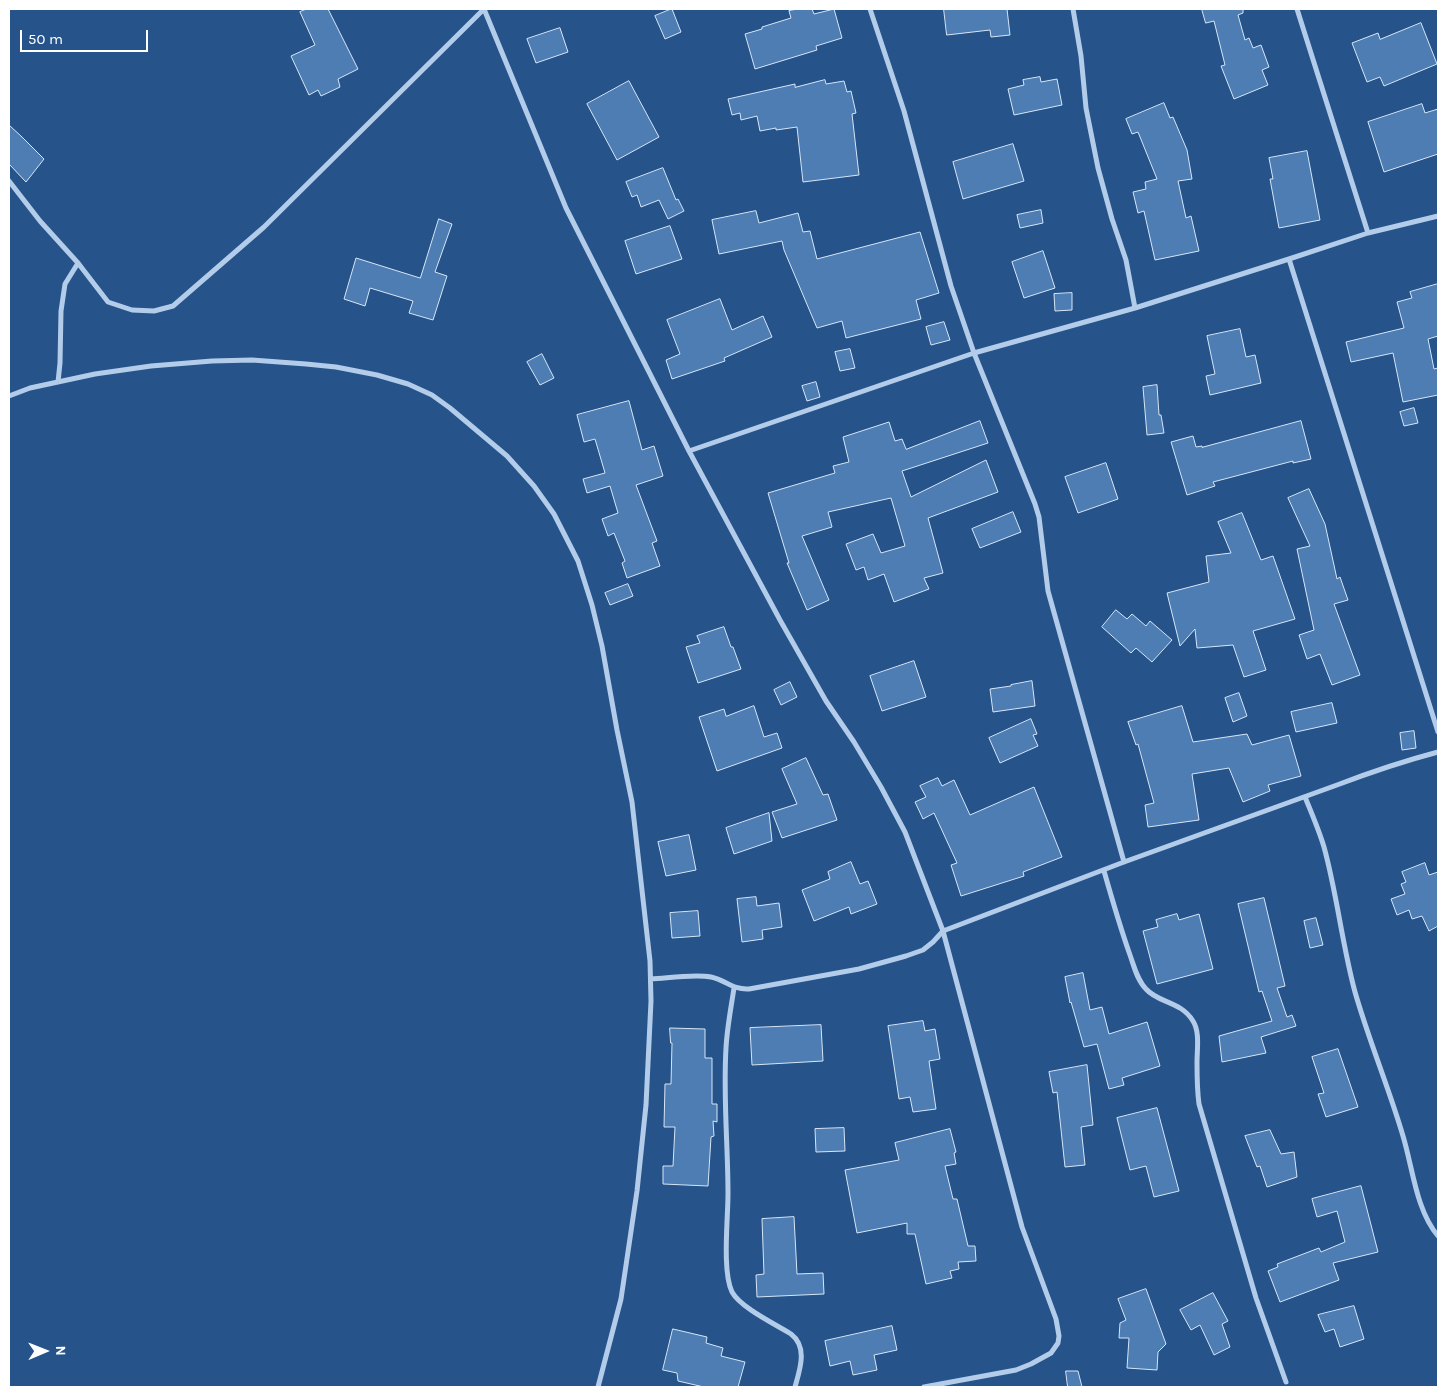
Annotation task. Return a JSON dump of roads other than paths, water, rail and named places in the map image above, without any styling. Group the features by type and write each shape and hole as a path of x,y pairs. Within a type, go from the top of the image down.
{"street":[{"path":"9,181 108,302 132,310 154,311 173,306 264,227 484,9 566,208 689,451 780,620 826,701 881,787 905,832 943,932 1022,1227 1056,1319 1059,1336 1058,1343 1051,1353 1016,1370 924,1387"},
{"path":"870,9 904,111 951,286 974,353 1039,517 1048,591 1124,862"},
{"path":"1073,9 1081,56 1086,108 1096,159 1112,219 1126,260 1135,308"},
{"path":"1297,9 1368,233"},
{"path":"689,451 974,353 1135,308 1368,233 1438,216"},
{"path":"1289,260 1438,732"},
{"path":"58,382 60,311 65,284 78,263"},
{"path":"9,396 30,388 94,374 151,366 212,361 252,360 336,367 377,375 408,384 432,394 507,456 534,486 554,514 578,561 592,605 602,646 632,802 651,979 646,1105 638,1191 621,1299 598,1387"},
{"path":"651,979 703,976 718,979 734,988 749,989 859,969 897,959 923,950 943,932 1124,862 1372,772 1438,752"},
{"path":"1305,797 1324,848 1356,993 1392,1099 1422,1210 1438,1236"},
{"path":"1104,871 1138,978 1150,994 1181,1009 1193,1021 1196,1028 1197,1092 1199,1104 1256,1298 1286,1382"},
{"path":"734,988 728,1026 725,1087 728,1193 727,1261 729,1283 736,1299 797,1338 800,1343 801,1360 795,1387"}]}
